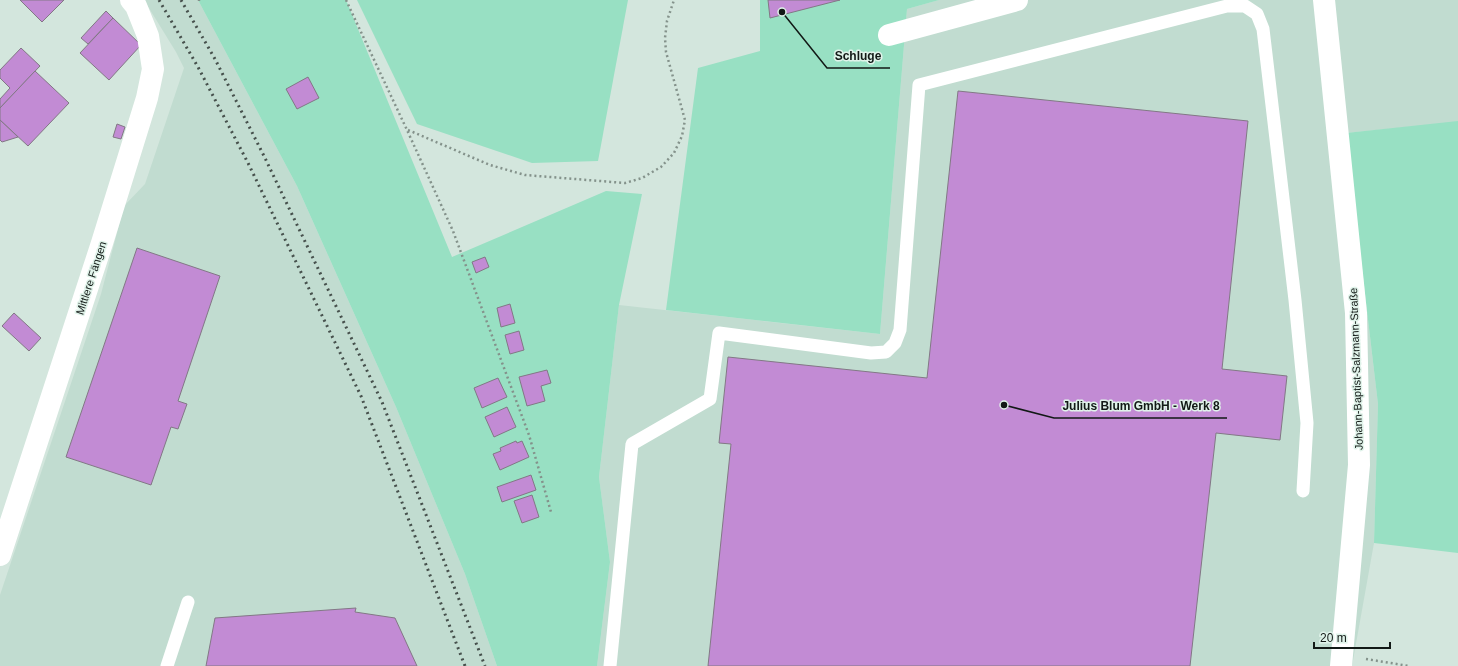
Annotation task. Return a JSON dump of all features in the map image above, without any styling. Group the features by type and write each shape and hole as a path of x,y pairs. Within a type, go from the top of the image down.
{"street":[{"name":"Mittlere Fängen","path":"0,556 102,244 147,98 152,69 148,36 136,6 132,0"},
{"path":"889,35 1017,0"},
{"name":"Johann-Baptist-Salzmann-Straße","path":"1324,0 1356,313 1359,465 1342,661"}],"lane":[{"path":"610,666 632,444 710,399 720,333 871,353 886,352 895,343 900,330 919,84 1227,6 1245,6 1257,14 1264,29 1307,423 1303,491"},
{"path":"167,666 188,602"}],"path":[{"path":"346,0 407,130 458,246 529,435 551,512"},
{"path":"407,130 490,165 525,175 625,183 642,178 661,167 674,154 682,136 685,120 666,52 665,38 667,21 674,0"},
{"path":"1342,661 1409,666"}],"shaded area":[{"path":"144,0 198,0 297,186 396,407 465,574 497,666 0,666 0,595 101,294 124,206 145,184 184,68 176,52"},
{"path":"939,0 1458,0 1458,122 1346,133 1378,404 1374,543 1352,666 597,666 610,562 599,477 619,305 880,334 907,9"}],"green space":[{"path":"198,0 346,0 452,257 606,191 642,194 619,305 599,477 610,562 597,666 497,666 465,574 396,407 297,186"},
{"path":"357,0 628,0 598,161 532,163 417,124"},
{"path":"760,0 939,0 907,9 880,334 666,310 698,68 760,51"},
{"path":"1458,121 1458,553 1374,543 1378,404 1346,133"}],"building":[{"path":"20,0 64,0 42,22"},
{"path":"768,0 840,0 770,18"},
{"path":"106,11 113,18 88,44 81,38"},
{"path":"113,18 141,45 109,80 80,53"},
{"path":"21,48 40,66 0,108 0,99 10,88 0,78 0,70"},
{"path":"35,71 69,103 28,146 0,120 0,108"},
{"path":"308,77 319,98 297,109 286,89"},
{"path":"958,91 1248,121 1222,369 1287,376 1280,440 1216,433 1190,666 708,666 731,444 719,443 728,357 927,378"},
{"path":"0,120 18,137 2,142 0,140"},
{"path":"117,124 125,127 121,139 113,137"},
{"path":"137,248 220,276 178,401 187,404 178,429 171,427 151,485 66,457"},
{"path":"485,257 489,267 476,273 472,262"},
{"path":"510,304 515,323 501,327 497,308"},
{"path":"14,313 41,338 29,351 2,326"},
{"path":"519,331 524,350 510,354 505,335"},
{"path":"547,370 551,383 541,386 545,401 527,406 519,377"},
{"path":"498,378 507,397 482,408 474,388"},
{"path":"507,407 516,427 494,437 485,417"},
{"path":"516,441 517,443 522,441 529,457 500,470 493,454 501,451 500,448"},
{"path":"531,475 536,490 502,502 497,487"},
{"path":"532,495 539,517 522,523 514,501"},
{"path":"356,608 355,612 395,618 417,666 206,666 215,618"}],"railway":[{"path":"159,0 198,67 248,163 361,396 465,666"},
{"path":"181,0 215,59 264,156 382,402 485,666"}],"place":[{"name":"Schluge","path":"782,12"},
{"name":"Julius Blum GmbH - Werk 8","path":"1004,405"}]}
